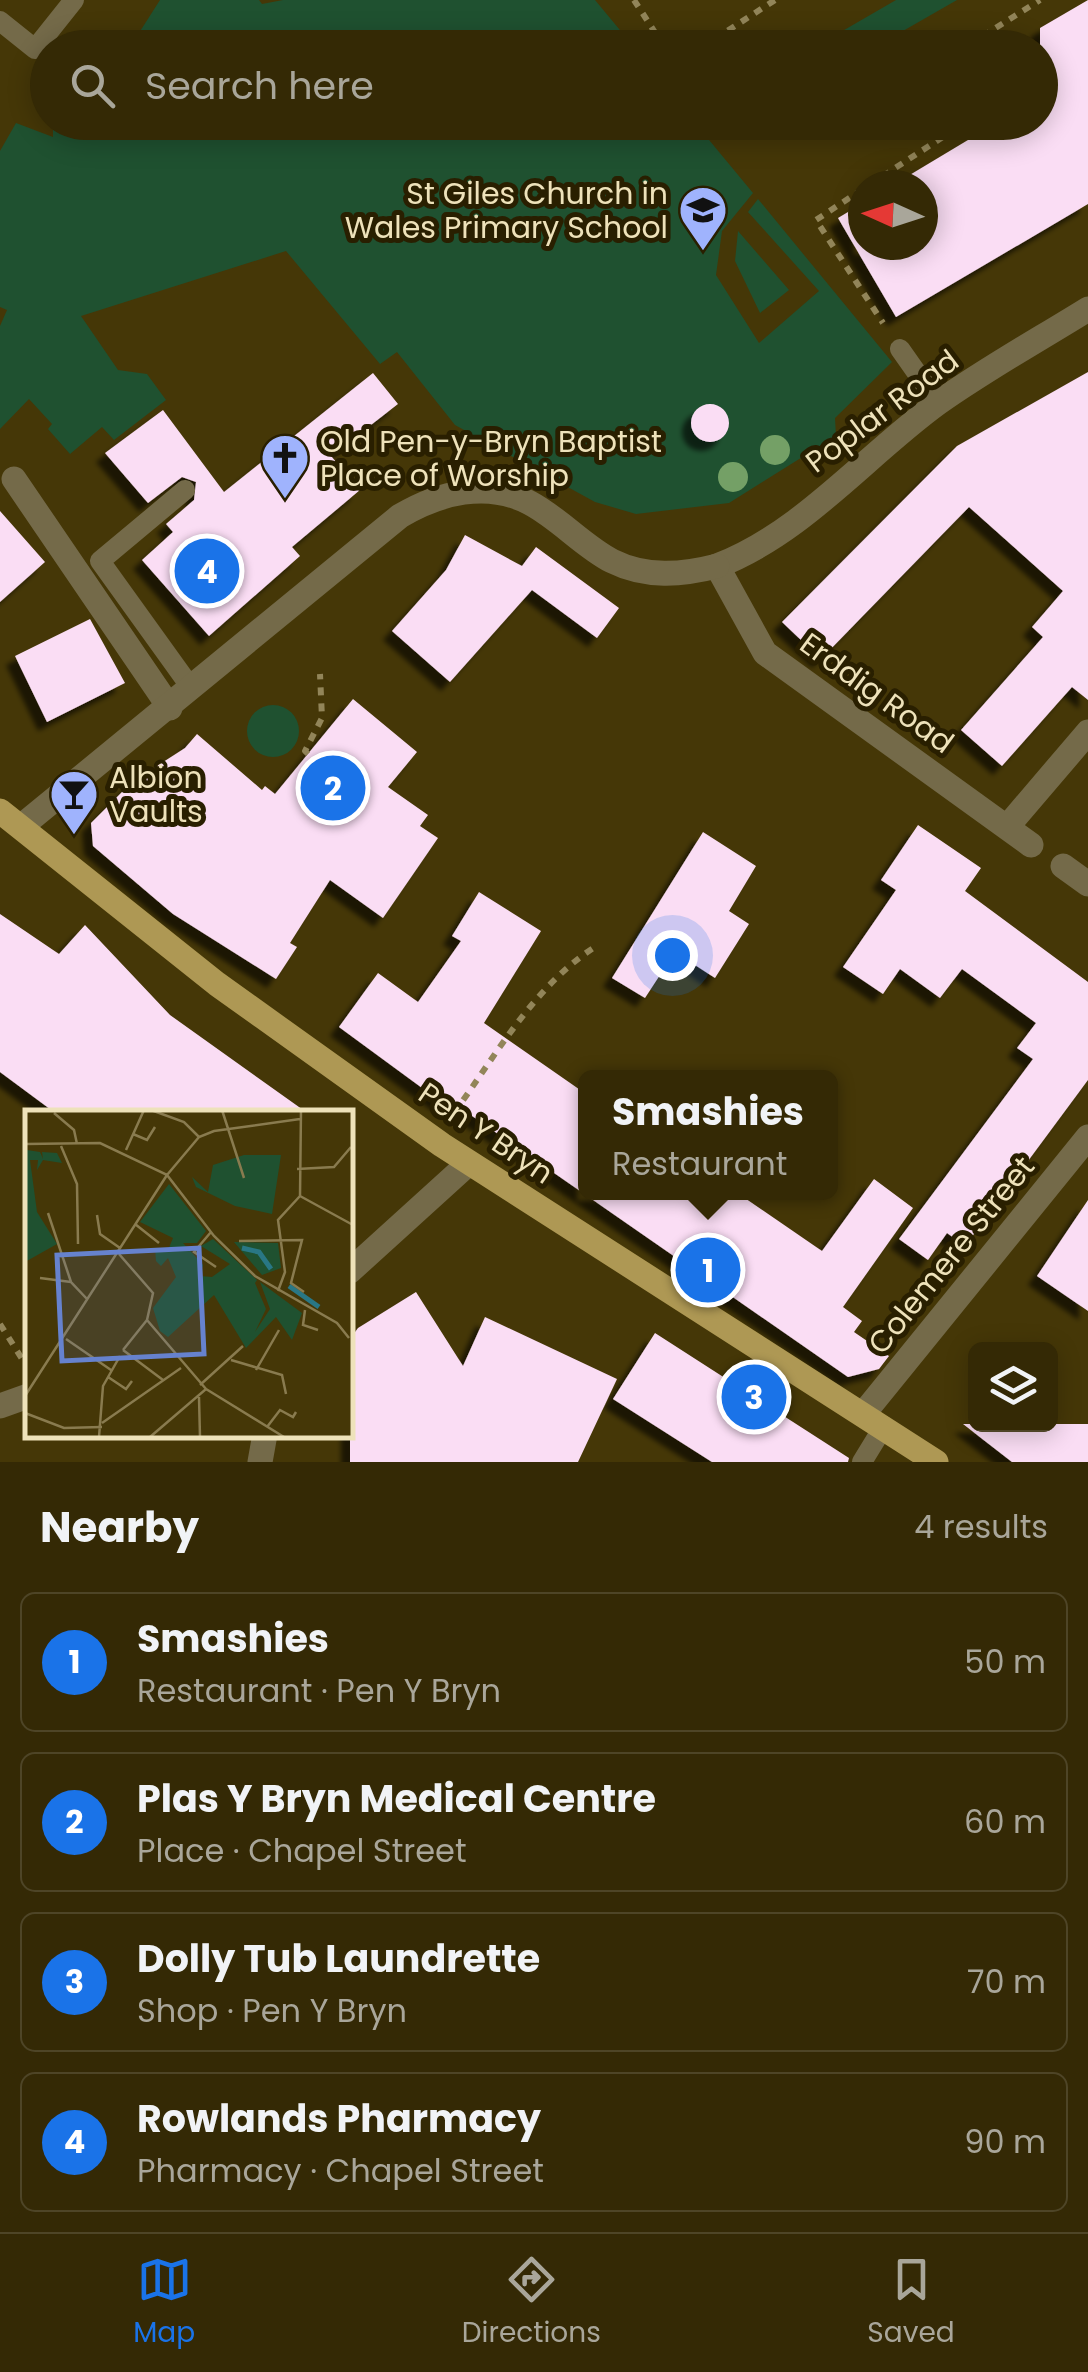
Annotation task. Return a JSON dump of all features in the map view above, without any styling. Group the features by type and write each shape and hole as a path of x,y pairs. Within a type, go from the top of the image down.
{"main road":[{"name":"Pen Y Bryn","path":"0,811 217,984 442,1145 936,1462"}],"street":[{"name":"Poplar Road","path":"22,825 170,708 400,516 435,495 474,490 528,502 612,561 644,572 686,574 717,566 747,554 777,534 938,403 1088,309"},
{"path":"14,479 170,708"},
{"name":"Erddig Road","path":"717,566 765,653 1032,844"},
{"path":"1007,828 1088,732"},
{"path":"1062,866 1088,884"},
{"name":"Colemere Street","path":"874,1420 1088,1138"},
{"path":"352,1269 468,1163"},
{"path":"0,1406 25,1397"},
{"path":"260,1462 264,1437"}],"lane":[{"path":"51,30 74,0"},
{"path":"0,21 30,44"},
{"path":"900,349 938,403"},
{"path":"185,490 100,562 192,689"},
{"path":"862,1462 874,1420"}],"path":[{"path":"634,0 653,30"},
{"path":"728,30 774,0"},
{"path":"991,30 1040,0"},
{"path":"893,170 939,140"},
{"path":"848,199 816,220 900,349"},
{"path":"308,754 305,751 322,718 320,674"},
{"path":"442,1145 453,1114 548,987 570,963 598,945"},
{"path":"0,1324 25,1362"}],"green space":[{"path":"160,0 259,0 262,4 283,0 595,0 620,30 141,30"},
{"path":"896,0 957,0 905,30 844,30"},
{"path":"16,123 30,128 30,140 709,140 753,193 722,231 716,275 759,343 819,291 748,212 758,199 892,362 835,418 836,436 729,503 636,514 595,502 455,425 397,352 380,364 286,251 81,316 118,370 147,374 166,400 114,440 102,427 70,454 48,429 52,424 29,399 0,429 0,326 7,310 0,307 0,151"},
{"path":"738,231 789,290 760,313 735,261"},
{"path":"273,705 291,713 299,731 291,749 273,757 255,749 247,731 255,713"}],"building":[{"path":"1088,0 1088,204 896,317 863,260 938,260 938,170 918,170 968,140 1058,140 1058,30 1040,30"},
{"path":"848,212 848,235 838,218"},
{"path":"1088,372 1088,700 1072,687 1002,766 961,730 1043,637 1032,627 1063,591 969,507 821,659 782,622 957,446"},
{"path":"373,373 398,404 331,456 360,490 292,547 300,556 209,636 142,560 173,532 166,524 194,500 196,482 182,477 148,503 105,453 163,410 224,492"},
{"path":"710,404 723,410 729,423 723,436 710,442 697,436 691,423 697,410"},
{"path":"0,511 45,562 0,602"},
{"path":"465,535 522,566 536,547 619,608 597,638 532,590 450,682 392,631 446,570"},
{"path":"90,619 125,683 47,722 15,656"},
{"path":"353,699 417,752 388,787 428,815 420,826 438,838 383,918 330,880 290,943 297,947 276,979 173,914 93,846 91,823 132,782 185,748 197,734 262,790 265,786 275,794"},
{"path":"918,825 981,868 965,891 1088,982 1088,1080 965,1246 947,1233 928,1260 899,1239 1033,1059 1017,1048 1036,1023 962,969 940,998 900,969 883,994 843,967 896,890 881,880"},
{"path":"703,832 756,866 729,911 749,924 715,978 675,952 645,998 612,978"},
{"path":"479,892 541,931 484,1023 578,1088 578,1190 452,1102 448,1107 339,1027 378,973 418,1002 461,941 452,936"},
{"path":"0,914 59,954 85,925 170,1015 303,1110 51,1110 0,1072"},
{"path":"874,1179 913,1208 843,1307 862,1321 854,1332 889,1356 879,1369 848,1377 593,1200 691,1200 708,1211 716,1200 748,1200 822,1251"},
{"path":"1088,1200 1088,1311 1037,1276"},
{"path":"416,1292 463,1366 485,1317 617,1379 578,1462 350,1462 352,1336 358,1328"},
{"path":"655,1333 849,1458 848,1462 712,1462 613,1399"},
{"path":"1058,1424 1088,1424 1088,1462 1012,1462 973,1432 1058,1432"}],"place":[{"name":"St Giles Church in Wales Primary School","path":"703,252"},
{"name":"Old Pen-y-Bryn Baptist Place of Worship","path":"285,500"},
{"name":"Rowlands Pharmacy","path":"207,571"},
{"name":"Plas Y Bryn Medical Centre","path":"333,788"},
{"name":"Albion Vaults","path":"74,836"},
{"name":"Smashies","path":"708,1270"},
{"name":"Dolly Tub Laundrette","path":"754,1397"}]}
